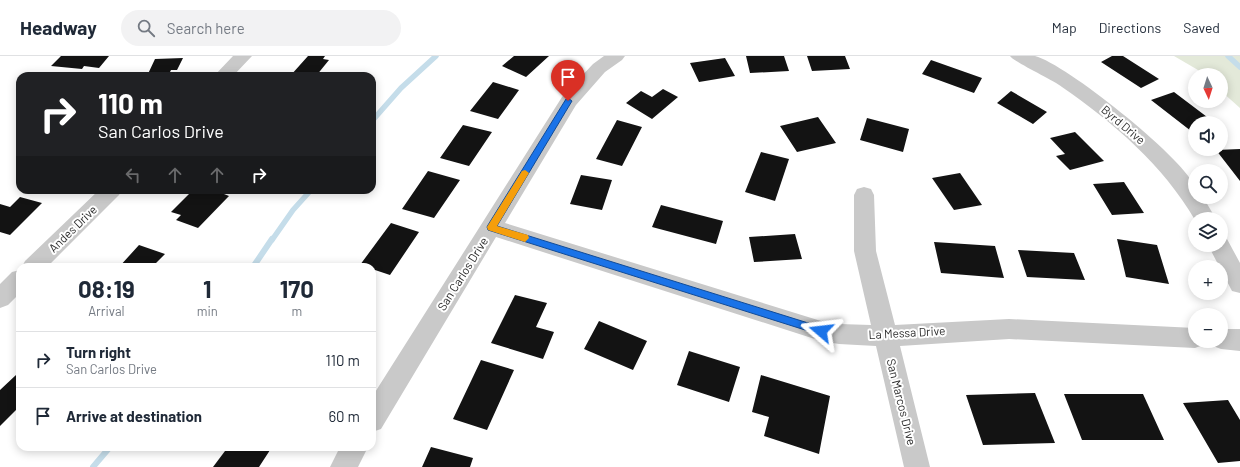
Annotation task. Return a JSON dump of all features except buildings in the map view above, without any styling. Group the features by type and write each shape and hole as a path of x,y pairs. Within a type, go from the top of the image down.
{"street":[{"path":"227,72 243,56"},
{"name":"San Carlos Drive","path":"376,414 568,101 599,68 616,56"},
{"name":"Byrd Drive","path":"1019,56 1055,73 1069,82 1122,123 1158,154 1185,186 1201,212"},
{"name":"Andes Drive","path":"37,263 108,194"},
{"name":"San Marcos Drive","path":"864,195 865,251 917,467"},
{"name":"La Messa Drive","path":"492,227 821,331 839,334 885,336 1009,329 1188,338"},
{"path":"1223,252 1240,284"},
{"path":"0,298 16,283"},
{"path":"1228,339 1240,340"},
{"path":"343,467 353,451"}],"green space":[{"path":"1174,56 1240,56 1240,108 1228,97 1228,68 1195,68"}],"waterway":[{"path":"376,116 401,88 436,56"},
{"path":"1228,56 1240,67"},
{"path":"272,240 293,210 307,194"},
{"path":"256,263 272,239"},
{"path":"93,467 107,451"}],"slow traffic":[{"path":"525,173 492,227 525,238"}],"route":[{"path":"568,101 492,227 662,282 821,331"}]}
